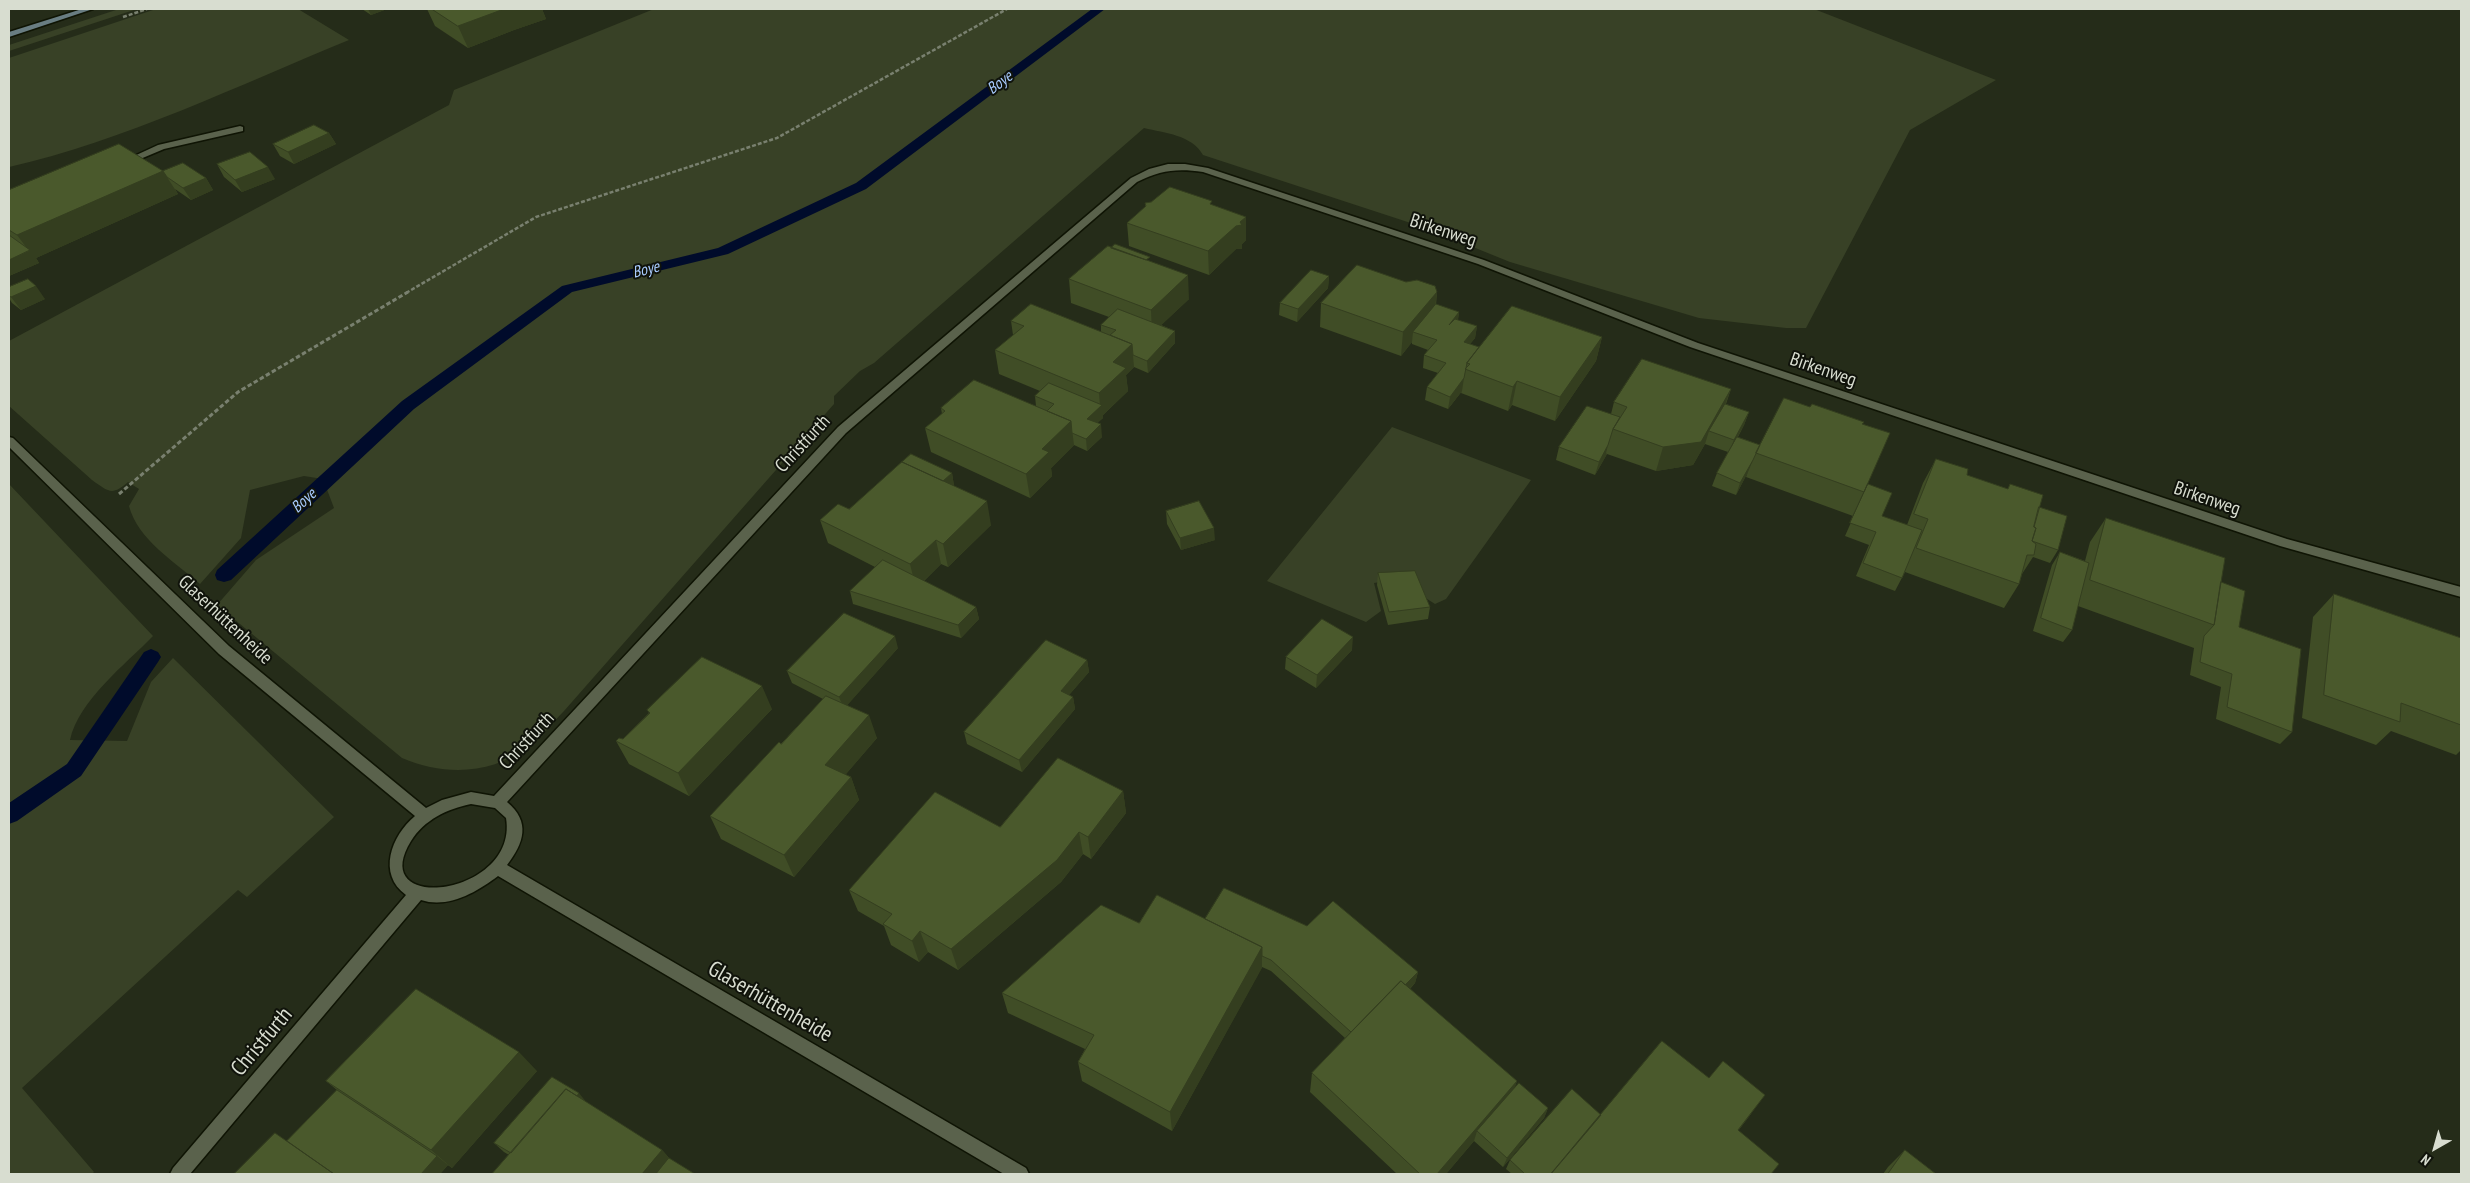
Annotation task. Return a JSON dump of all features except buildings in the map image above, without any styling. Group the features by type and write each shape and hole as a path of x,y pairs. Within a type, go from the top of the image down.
{"main road":[{"path":"9,35 89,9"}],"street":[{"path":"116,166 161,147 240,129"},
{"name":"Birkenweg","path":"1180,165 1205,170 1482,262 1694,344 2284,543 2461,592"},
{"name":"Christfurth","path":"498,802 842,430 1134,180 1153,169 1180,165"},
{"name":"Glaserhüttenheide","path":"9,441 224,650 425,816"},
{"path":"486,798 498,802 510,810 516,822 516,838 509,853 498,868 480,883 458,892 436,896 418,893 406,888 398,878 396,860 402,841 412,828 425,816 455,801 486,798"},
{"name":"Glaserhüttenheide","path":"498,868 1020,1174"},
{"name":"Christfurth","path":"179,1174 418,893"}],"path":[{"path":"91,520 238,392 536,217 777,138 1007,9"}],"green space":[{"path":"119,9 137,9 9,51 9,45"},
{"path":"156,9 298,9 349,40 181,111 95,143 9,167 9,58"},
{"path":"654,9 1814,9 1996,80 1910,130 1806,328 1786,328 1699,318 1510,262 1426,228 1203,155 1198,148 1185,139 1169,133 1144,128 874,363 860,371 834,396 834,404 564,711 534,742 514,756 499,763 483,767 451,770 418,764 402,758 217,605 256,560 334,508 323,479 304,476 250,490 241,538 200,584 158,550 140,529 129,506 139,489 128,482 114,491 107,490 92,480 9,406 9,341 449,105 454,90"},
{"path":"1392,427 1531,480 1446,599 1435,604 1424,597 1414,577 1374,583 1381,611 1366,622 1267,581"},
{"path":"9,484 153,636 93,697 75,725 70,740 127,741 151,682 173,658 334,817 247,897 238,890 22,1088 94,1172 92,1174 9,1174"}],"waterway":[{"name":"Boye","path":"224,575 408,405 567,289 723,251 861,186 1099,9"},
{"name":"Boye","path":"9,815 74,770 151,657"}]}
